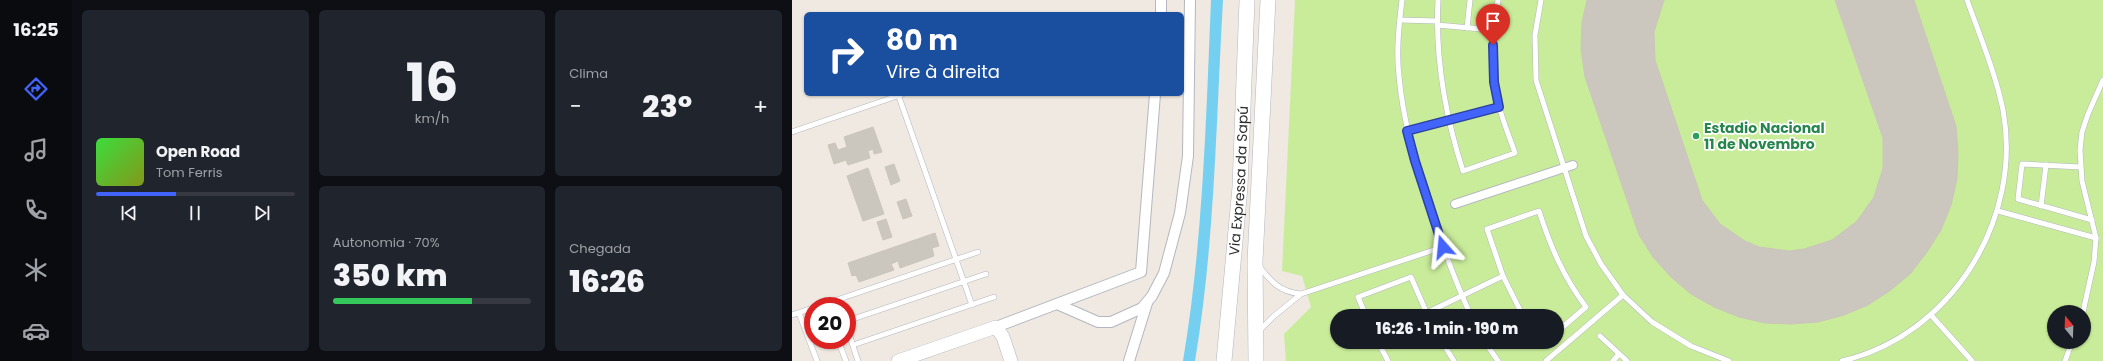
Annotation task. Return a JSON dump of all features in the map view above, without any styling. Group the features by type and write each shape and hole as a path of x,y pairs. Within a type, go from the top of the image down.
{"main road":[{"name":"Via Expressa da Sapú","path":"1224,361 1240,187 1247,0"},
{"name":"Via Expressa da Sapú","path":"1256,361 1255,261 1268,0"}],"street":[{"path":"1161,0 1161,12"},
{"path":"1129,361 1147,303 1164,273 1180,213 1188,156 1190,104 1190,0"},
{"path":"898,361 996,327 1141,272 1155,96"},
{"path":"1455,204 1573,165"},
{"path":"1057,304 1084,318 1105,323 1111,322 1142,308 1147,303"},
{"path":"996,327 1004,337 1011,361"}],"lane":[{"path":"1402,0 1399,74 1407,131 1415,161 1443,247 1468,309"},
{"path":"1438,0 1437,23 1441,82 1449,120 1463,171 1515,153 1499,107 1492,59 1493,30 1498,0"},
{"path":"1467,28 1470,0"},
{"path":"1541,0 1535,35 1536,80 1563,169 1586,236 1601,264 1623,295 1652,322 1691,346 1729,361"},
{"path":"1842,361 1857,358 1897,340 1931,315 1954,293 1972,268 1987,241 1998,211 2005,178 2006,144 2003,110 1967,0"},
{"path":"1400,20 1493,30"},
{"path":"2085,305 2092,275 2096,238 2084,194 2080,167 2082,132 2103,80"},
{"path":"792,132 896,96"},
{"path":"899,96 972,304"},
{"path":"1407,131 1499,107"},
{"path":"2080,167 2022,164 2018,199 2092,220"},
{"path":"2041,206 2046,165"},
{"path":"1520,309 1503,276 1487,229 1539,211 1558,263 1570,286 1586,307 1564,326"},
{"path":"1998,211 2096,238"},
{"path":"1255,336 1274,316 1301,294 1443,247"},
{"path":"846,297 978,252"},
{"path":"1255,261 1274,285 1291,293 1301,294"},
{"path":"856,318 986,274"},
{"path":"1438,309 1503,276"},
{"path":"1363,309 1358,297 1411,277 1424,309"},
{"path":"1546,361 1623,295"},
{"path":"856,344 994,297"},
{"path":"792,315 804,311"},
{"path":"799,313 817,361"},
{"path":"1931,315 1972,361"},
{"path":"1600,336 1627,361"},
{"path":"841,349 846,361"},
{"path":"854,349 858,361"},
{"path":"1382,349 1388,361"},
{"path":"1446,349 1454,361"},
{"path":"1490,349 1498,361"},
{"path":"2065,361 2069,349"},
{"path":"1613,361 1618,354"}],"green space":[{"name":"Estadio Nacional 11 de Novembro","path":"1295,0 2103,0 2103,361 1286,361 1284,334 1311,307 1302,276 1282,271"}],"water":[{"path":"1211,0 1223,0 1211,226 1202,316 1195,361 1183,361 1195,271 1203,181"}],"building":[{"path":"1587,0 1664,0 1654,32 1655,60 1702,200 1720,224 1745,241 1759,247 1789,251 1804,249 1832,240 1857,221 1874,197 1883,168 1883,138 1835,0 1914,0 1956,126 1958,153 1957,179 1951,205 1941,230 1911,273 1891,290 1868,305 1844,315 1818,322 1791,324 1765,323 1739,317 1714,307 1691,294 1671,277 1653,257 1639,235 1585,77 1581,49 1582,22"},
{"path":"873,127 882,152 874,154 873,149 868,151 870,158 848,165 846,160 834,164 828,145 835,143 838,150 847,147 844,137"},
{"path":"894,164 900,181 891,185 885,167"},
{"path":"868,168 884,214 863,221 847,176"},
{"path":"906,199 912,216 903,219 897,202"},
{"path":"886,219 892,237 883,240 877,222"},
{"path":"935,233 939,246 932,248 934,256 900,268 898,261 891,264 894,270 859,282 856,275 852,276 848,263"}],"place":[{"name":"Estadio Nacional 11 de Novembro","path":"1696,136"}],"route":[{"path":"1443,247 1415,161 1407,131 1499,107 1494,82 1492,59 1493,45"}]}
